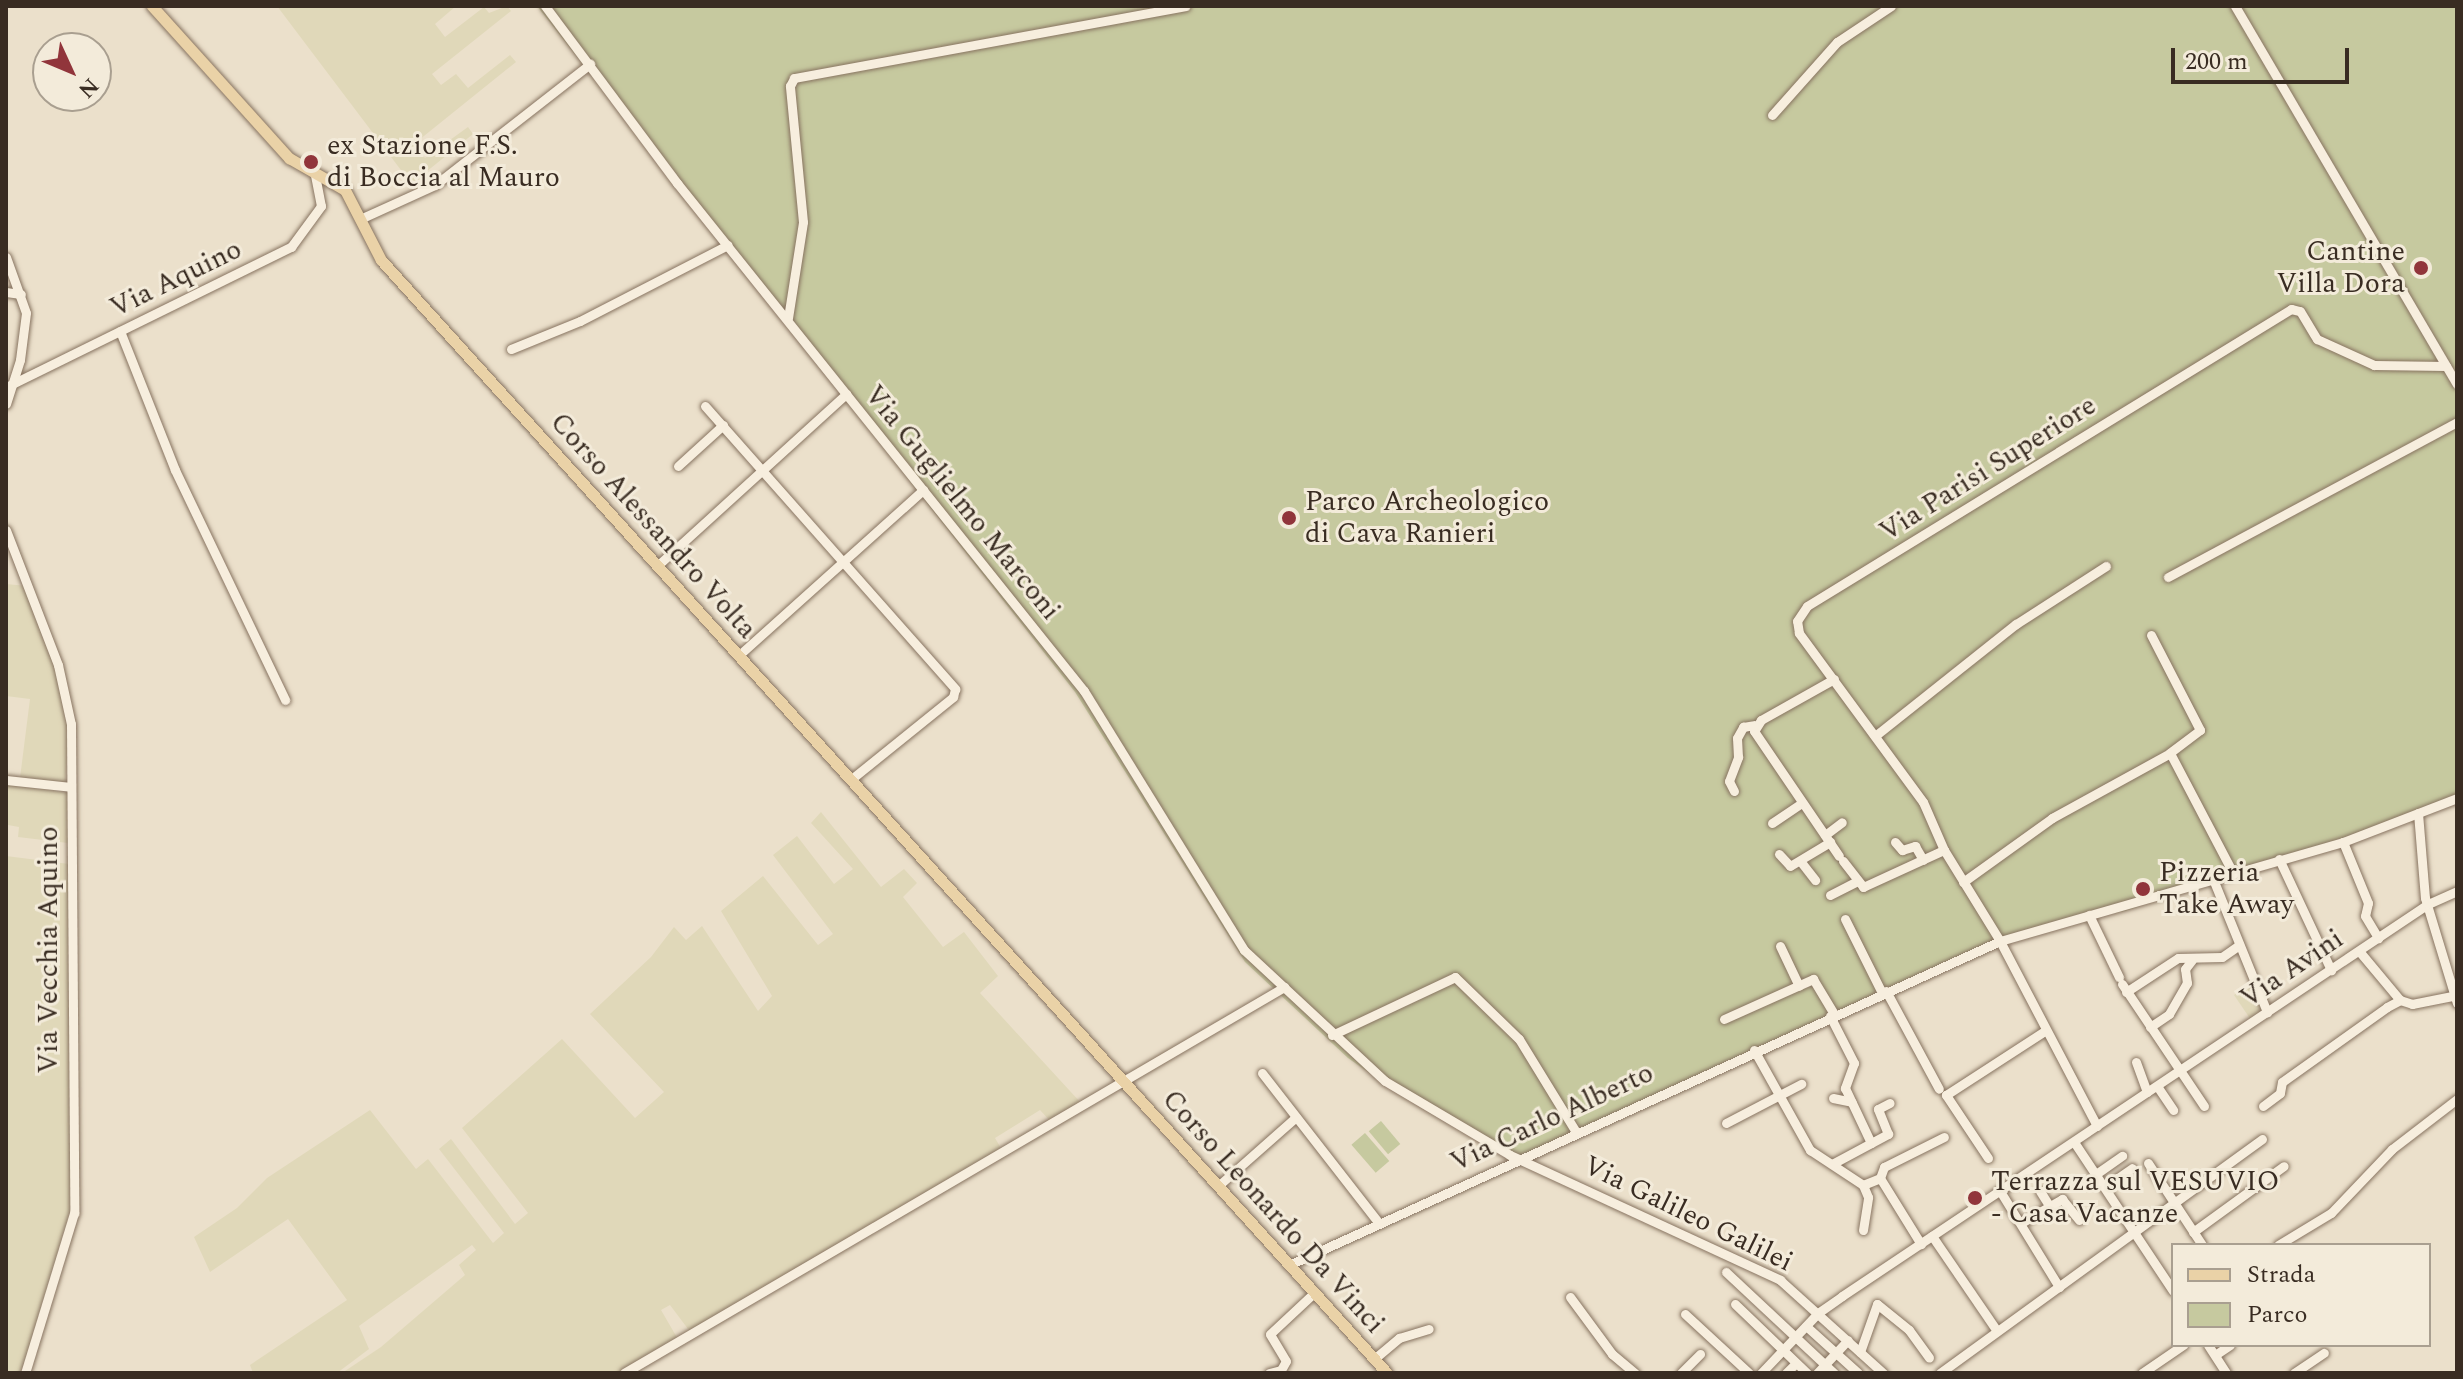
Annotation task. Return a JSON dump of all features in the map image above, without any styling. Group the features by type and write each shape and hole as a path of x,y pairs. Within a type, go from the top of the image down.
{"main road":[{"name":"Corso Alessandro Volta","path":"152,6 289,158 345,190 374,251 1123,1082"},
{"name":"Corso Leonardo Da Vinci","path":"1123,1082 1387,1373"}],"street":[{"name":"Via Guglielmo Marconi","path":"545,6 728,245 1084,691 1244,950 1332,1035"},
{"path":"788,318 803,222 790,86 794,78 1185,6"},
{"path":"1772,115 1837,42 1891,6"},
{"path":"2235,6 2457,384"},
{"path":"360,219 435,185 590,64"},
{"name":"Via Aquino","path":"9,386 295,243 321,206 315,175"},
{"path":"511,349 580,321 728,245"},
{"path":"6,257 21,294 25,329 6,404"},
{"path":"6,292 21,294"},
{"name":"Via Parisi Superiore","path":"2097,1126 2000,941 1944,850 1923,802 1799,633 1797,621 1807,606 2291,309 2300,311 2317,339 2374,365 2446,366"},
{"path":"120,331 175,470 285,700"},
{"path":"657,566 846,394"},
{"path":"705,406 845,560 955,689 953,697 850,780"},
{"path":"2168,577 2457,422"},
{"path":"678,466 723,425"},
{"path":"738,656 923,490"},
{"name":"Via Vecchia Aquino","path":"6,530 58,665 71,724 74,1213 25,1373"},
{"path":"1875,736 2016,624 2106,566"},
{"path":"1963,882 2052,818 2170,753 2200,730 2151,635"},
{"path":"1734,791 1729,781 1738,757 1737,738 1743,727 1754,725 1834,679"},
{"path":"1754,725 1802,803 1863,887 1944,850"},
{"path":"2170,753 2233,873"},
{"path":"6,780 71,787"},
{"name":"Via Carlo Alberto","path":"1289,1265 1754,1050 2000,941 2343,842 2457,798"},
{"path":"1772,823 1802,803"},
{"path":"2359,951 2400,1000 2412,1004 2455,1000 2428,904 2418,813"},
{"path":"1779,854 1790,866 1801,862 1842,822"},
{"path":"1895,842 1902,850 1917,844 1923,860"},
{"path":"2343,842 2368,903 2365,916 2378,938"},
{"path":"2279,859 2331,970"},
{"path":"1801,862 1815,880"},
{"path":"2213,879 2267,1012"},
{"path":"1830,895 1857,881"},
{"name":"Via Avini","path":"1761,1373 1818,1313 2428,904 2457,891"},
{"path":"2089,915 2122,984 2204,1106"},
{"path":"1845,919 1939,1089"},
{"path":"2122,984 2178,958 2222,957 2239,945"},
{"path":"1780,946 1799,986"},
{"path":"2150,1027 2169,1014 2187,983 2185,969 2192,960"},
{"path":"1332,1035 1455,977 1519,1039 1576,1132"},
{"path":"1724,1019 1813,979 1854,1063 1845,1084 1858,1127 1871,1143"},
{"path":"624,1373 1284,987"},
{"path":"2263,1106 2280,1093 2282,1082 2400,1000"},
{"path":"1988,1158 1946,1095 2046,1030"},
{"name":"Via Galileo Galilei","path":"1332,1035 1385,1081 1518,1158 1760,1269 1818,1313 1878,1371"},
{"path":"1754,1050 1810,1150 1847,1170 1863,1185 1868,1197 1863,1230"},
{"path":"2136,1062 2147,1092"},
{"path":"1262,1073 1378,1222"},
{"path":"1726,1123 1778,1093 1801,1084"},
{"path":"2157,1086 2173,1110"},
{"path":"1833,1098 1852,1102"},
{"path":"2281,1243 2331,1213 2392,1149 2457,1099"},
{"path":"1832,1164 1888,1134 1878,1109 1890,1103"},
{"path":"1218,1186 1296,1117"},
{"path":"1863,1185 1880,1178 1884,1167 1944,1137"},
{"path":"1940,1373 2262,1139"},
{"path":"2074,1142 2171,1288"},
{"path":"2096,1174 2122,1156"},
{"path":"2148,1163 2201,1243"},
{"path":"2193,1232 2284,1166"},
{"path":"1847,1170 1862,1167"},
{"path":"2105,1187 2132,1168"},
{"path":"1880,1178 1921,1244"},
{"path":"2000,1191 2059,1287"},
{"path":"2040,1191 2050,1207"},
{"path":"2019,1220 2062,1199 2079,1220"},
{"path":"1932,1236 1997,1331"},
{"path":"1726,1272 1834,1373"},
{"path":"1269,1373 1281,1370 1286,1361 1269,1335 1314,1293"},
{"path":"1570,1297 1612,1354 1635,1373"},
{"path":"1735,1304 1807,1373"},
{"path":"1860,1352 1877,1304 1893,1313 1929,1358"},
{"path":"1685,1314 1749,1373"},
{"path":"1806,1326 1858,1373"},
{"path":"1374,1359 1399,1338 1429,1329"},
{"path":"1817,1373 1848,1340"},
{"path":"2144,1373 2180,1347"},
{"path":"2209,1347 2226,1373"},
{"path":"2215,1355 2227,1347"},
{"path":"2294,1373 2324,1353"},
{"path":"1681,1373 1700,1354"},
{"path":"1786,1373 1796,1363"}],"shaded area":[{"path":"277,6 456,6 435,24 445,37 484,7 489,13 507,6 511,11 432,74 441,85 456,74 468,88 510,55 516,62 414,144 425,158 468,127 473,134 426,172 431,184 416,190"},
{"path":"6,584 26,586 55,665 69,736 65,783 20,778 30,699 6,696"},
{"path":"6,784 68,793 68,843 18,837 19,827 8,825 6,835"},
{"path":"821,812 881,887 904,869 917,883 903,897 943,947 964,932 998,976 980,993 1081,1103 1051,1122 1040,1110 995,1138 1002,1150 691,1333 670,1305 661,1310 679,1341 620,1373 342,1373 381,1347 465,1275 459,1265 476,1250 472,1245 359,1326 369,1349 337,1373 253,1373 250,1365 347,1300 288,1219 210,1272 194,1237 237,1208 267,1178 370,1110 416,1169 428,1159 493,1243 504,1233 439,1149 451,1139 515,1224 528,1213 462,1128 562,1039 635,1118 664,1092 590,1014 651,957 674,927 686,940 702,926 758,1011 772,996 721,911 763,876 818,945 833,934 773,855 797,836 834,884 853,869 811,823"},
{"path":"6,856 69,864 71,1207 21,1373 6,1373"},
{"path":"2252,982 2263,1010 2251,1020 2234,995"}],"green space":[{"path":"537,6 2457,6 2457,801 2125,911 2044,926 1520,1159 1385,1084 1348,1058 1245,962 1075,692"},
{"path":"1381,1121 1400,1144 1388,1154 1369,1131"},
{"path":"1365,1133 1389,1161 1376,1173 1351,1145"}],"place":[{"name":"ex Stazione F.S. di Boccia al Mauro","path":"311,162"},
{"name":"Cantine Villa Dora","path":"2421,268"},
{"name":"Parco Archeologico di Cava Ranieri","path":"1289,518"},
{"name":"Pizzeria Take Away","path":"2143,889"},
{"name":"Terrazza sul VESUVIO - Casa Vacanze","path":"1975,1198"}]}
